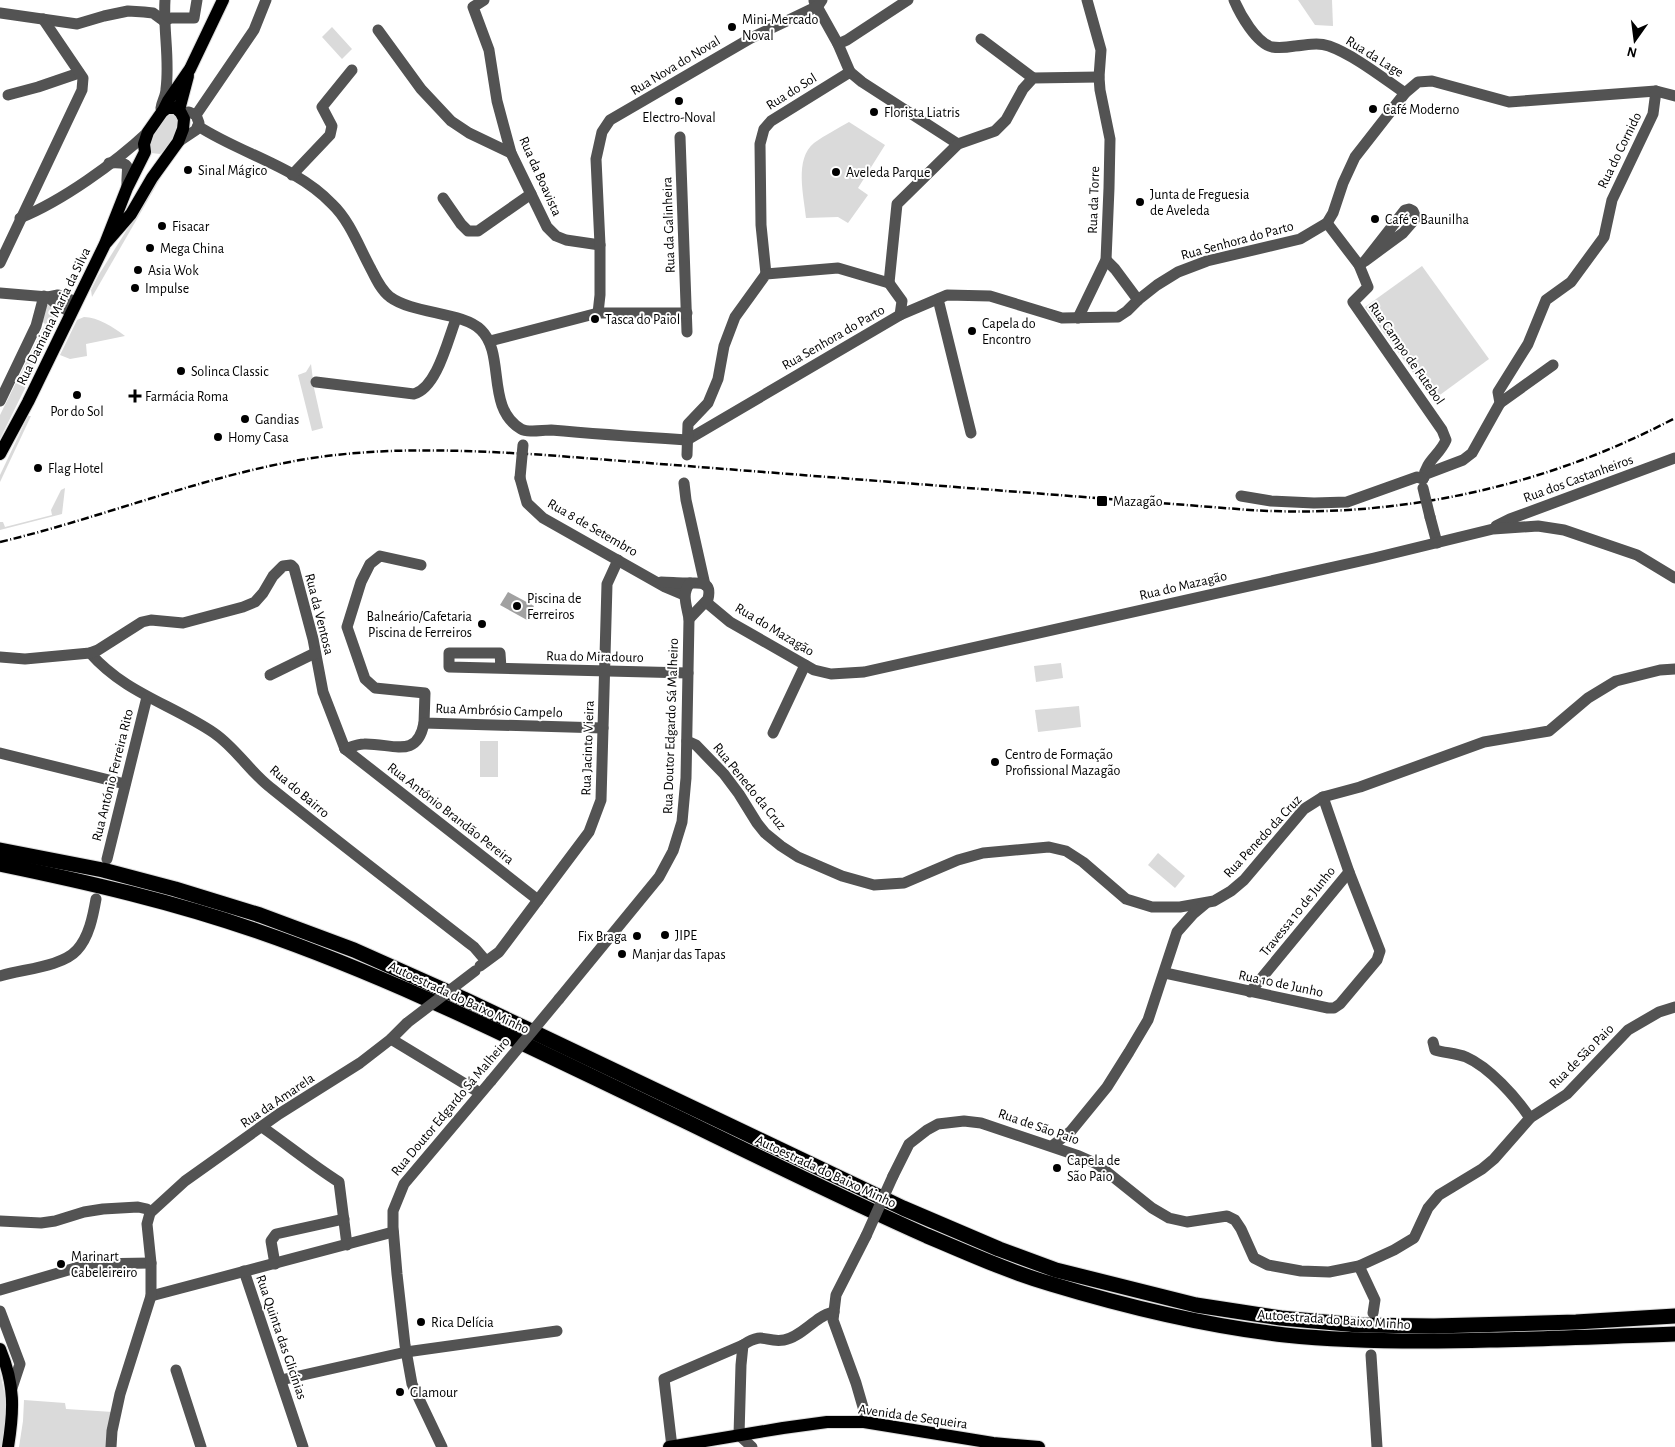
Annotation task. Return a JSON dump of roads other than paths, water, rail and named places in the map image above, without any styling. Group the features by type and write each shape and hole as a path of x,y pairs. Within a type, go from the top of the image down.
{"highway":[{"name":"Autoestrada do Baixo Minho","path":"4,850 103,870 175,889 260,915 354,950 464,998 903,1208 999,1249 1056,1270 1196,1305 1281,1318 1358,1324 1434,1326 1576,1322 1675,1316"},
{"name":"Autoestrada do Baixo Minho","path":"0,864 98,885 171,904 255,930 347,964 465,1016 898,1223 992,1264 1047,1283 1122,1304 1192,1320 1285,1335 1431,1342 1675,1334"}],"main road":[{"name":"Rua Damiana Maria da Silva","path":"0,454 28,402 105,244 127,188 145,151 144,144 148,132 178,84 190,69 223,0"},
{"name":"Rua Damiana Maria da Silva","path":"105,244 131,214 152,178 178,142 184,123 184,116 188,113 190,69"},
{"path":"162,112 171,107 188,113"},
{"path":"145,151 154,160 158,160 170,153"},
{"path":"0,1349 8,1368 12,1388 13,1410 8,1447"},
{"name":"Avenida de Sequeira","path":"671,1447 827,1422 864,1422 993,1443 1039,1447"},
{"name":"Avenida de Sequeira","path":"993,1443 1009,1447"}],"street":[{"path":"162,112 167,68 167,42 164,21 165,0"},
{"path":"164,21 171,18 194,18 198,0"},
{"path":"188,113 254,30 266,0"},
{"name":"Rua da Boavista","path":"484,0 473,7 489,50 496,101 511,153 530,194 547,227 556,236 566,240 600,245"},
{"path":"838,44 908,0"},
{"name":"Rua da Torre","path":"1078,318 1106,260 1110,138 1100,90 1101,50 1087,0"},
{"name":"Rua da Lage","path":"1234,0 1250,28 1271,46 1318,43 1331,47 1343,52 1405,93"},
{"name":"Rua Nova do Noval","path":"598,313 600,245 596,159 602,132 610,120 751,38 818,2 850,72"},
{"path":"0,13 77,24 128,11 153,13 164,21"},
{"path":"0,263 82,90 83,78 43,18"},
{"path":"378,30 421,89 451,121 469,133 511,153"},
{"path":"981,39 1033,78 1099,77"},
{"path":"167,68 178,84 188,113 192,133 178,142"},
{"path":"292,175 330,135 332,126 322,107 352,70"},
{"path":"8,95 38,87 79,72"},
{"path":"850,72 862,82 958,144"},
{"name":"Rua do Sol","path":"766,274 762,225 760,144 764,129 771,121 850,72"},
{"path":"889,283 897,204 958,144 995,131 1006,120 1023,89 1033,78"},
{"path":"1326,223 1333,213 1343,183 1355,157 1405,93 1418,82 1432,81 1509,102 1656,91 1675,96"},
{"name":"Rua do Cornido","path":"1241,496 1314,503 1347,502 1417,477 1423,483 1426,474 1463,460 1472,453 1500,403 1498,392 1528,344 1546,300 1571,282 1604,237 1612,200 1653,114 1656,91"},
{"path":"188,113 309,184 333,204 348,226 379,285 389,296 402,304 470,323 481,330 490,342 501,404 507,416 523,431 547,430 687,440"},
{"path":"20,218 40,210 125,153 148,132"},
{"name":"Rua da Galinheira","path":"680,137 688,332"},
{"path":"125,153 145,151"},
{"path":"109,163 121,163 129,169 127,188"},
{"path":"443,198 468,231 478,231 530,194"},
{"path":"1405,210 1413,211 1416,218 1403,233 1362,263 1405,210"},
{"name":"Rua Campo de Futebol","path":"1326,223 1362,263 1368,287 1353,302 1442,430 1446,440 1442,449 1424,470 1423,483"},
{"name":"Rua Senhora do Parto","path":"687,440 900,315 947,295 990,296 1062,318 1118,317 1128,311 1138,300 1157,285 1178,272 1207,261 1300,239 1326,223"},
{"path":"1106,260 1138,300"},
{"path":"687,456 688,424 708,403 718,379 724,346 735,317 766,274 838,268 889,283 902,301 900,315"},
{"path":"0,293 58,295 73,307"},
{"path":"0,401 36,326 46,296"},
{"path":"902,301 936,300 970,433"},
{"path":"490,342 598,313 687,313"},
{"path":"316,382 414,394 421,392 434,376 456,319"},
{"path":"1500,403 1553,365"},
{"name":"Rua 8 de Setembro","path":"523,431 520,478 527,503 544,518 685,598"},
{"name":"Rua dos Castanheiros","path":"1493,529 1510,519 1675,458"},
{"path":"684,483 686,500 709,595 703,604 693,606 685,598 686,588 690,583 705,584"},
{"path":"1423,483 1437,543"},
{"name":"Rua do Mazagão","path":"703,604 730,622 814,670 831,674 864,672 1493,529 1538,526 1564,530 1637,555 1675,578"},
{"name":"Rua Ambrósio Campelo","path":"345,749 363,744 408,747 416,743 422,733 425,693 375,688 365,679 347,627 361,582 370,564 380,556 421,565"},
{"name":"Rua Jacinto Vieira","path":"486,962 499,952 590,832 601,800 607,584 618,560"},
{"name":"Rua da Ventosa","path":"0,657 25,659 90,653 98,650 142,622 151,620 182,623 249,604 255,602 273,576 283,566 291,565 294,568 313,639 323,692 345,749"},
{"name":"Rua 8 de Setembro","path":"658,582 690,583"},
{"name":"Rua Doutor Edgardo Sá Malheiro","path":"442,1447 412,1384 406,1352 393,1232 393,1211 404,1184 659,877 673,851 682,822 687,741 689,619 685,598"},
{"name":"Rua Doutor Edgardo Sá Malheiro","path":"689,619 703,604"},
{"path":"270,675 315,652"},
{"name":"Rua do Bairro","path":"90,653 119,679 146,697 214,734 231,748 269,787 474,947 486,962"},
{"path":"773,734 805,665"},
{"name":"Rua do Miradouro","path":"501,668 688,673"},
{"name":"Rua Penedo da Cruz","path":"687,741 696,745 724,774 765,833 798,857 842,876 874,885 904,884 958,860 983,853 1050,847 1066,851 1083,862 1126,899 1143,906 1165,908 1205,904 1231,892 1244,880 1312,802 1360,787 1484,742 1549,731 1588,698 1616,681 1660,670 1675,669"},
{"name":"Rua António Ferreira Rito","path":"106,859 146,697"},
{"name":"Rua Ambrósio Campelo","path":"424,723 604,728"},
{"name":"Rua António Brandão Pereira","path":"345,749 538,900"},
{"path":"0,753 125,784"},
{"name":"Rua 10 de Junho","path":"1165,973 1334,1008 1340,1004 1380,954 1379,946 1349,872 1323,797"},
{"name":"Travessa 10 de Junho","path":"1250,992 1349,872"},
{"path":"0,976 48,964 66,958 77,951 88,929 96,899"},
{"path":"1052,1146 1071,1131 1107,1086 1129,1052 1148,1020 1177,932 1205,904"},
{"path":"1165,908 1173,915 1177,932"},
{"name":"Rua da Amarela","path":"150,1213 185,1181 279,1114 360,1063 391,1039 407,1023 486,962"},
{"name":"Rua de São Paio","path":"864,1422 865,1414 856,1383 833,1320 836,1295 909,1144 938,1124 964,1121 981,1123 1079,1156 1097,1164 1152,1208 1169,1218 1187,1222 1227,1216 1235,1220 1254,1258 1268,1266 1301,1271 1329,1272 1359,1266 1394,1250 1414,1238 1428,1208 1439,1195 1482,1169 1494,1159 1530,1118 1567,1094 1628,1030 1658,1012 1675,1007"},
{"path":"391,1039 480,1093"},
{"path":"1433,1042 1435,1050 1463,1056 1488,1072 1511,1092 1530,1118"},
{"path":"262,1127 339,1182 347,1245"},
{"path":"0,1221 55,1222 84,1212 138,1207 147,1209 150,1213 147,1224 151,1263 151,1296 120,1394 112,1431 111,1447"},
{"path":"275,1264 271,1241 276,1234 344,1219"},
{"path":"244,1271 393,1232"},
{"path":"0,1290 89,1264 151,1263"},
{"path":"1359,1266 1375,1300 1373,1313"},
{"name":"Rua Quinta das Glicínias","path":"151,1296 244,1271 303,1447"},
{"path":"0,1311 20,1364 12,1388"},
{"path":"671,1447 664,1380 743,1345 753,1338 783,1341 791,1338 822,1316 834,1312"},
{"path":"281,1380 406,1352 557,1331"},
{"path":"743,1345 739,1435 752,1447"},
{"path":"1372,1355 1377,1447"},
{"path":"176,1370 201,1447"}],"railway":[{"path":"0,542 75,522 224,477 262,468 331,456 423,450 546,455 1250,510 1360,509 1415,503 1469,493 1522,480 1574,463 1625,442 1675,418"}],"place":[{"name":"Mini-Mercado Noval","path":"732,27"},
{"name":"Electro-Noval","path":"679,101"},
{"name":"Café Moderno","path":"1373,109"},
{"name":"Florista Liatris","path":"874,112"},
{"name":"Sinal Mágico","path":"188,170"},
{"name":"Aveleda Parque","path":"836,172"},
{"name":"Junta de Freguesia de Aveleda","path":"1140,202"},
{"name":"Café e Baunilha","path":"1375,219"},
{"name":"Fisacar","path":"162,226"},
{"name":"Mega China","path":"150,248"},
{"name":"Asia Wok","path":"138,270"},
{"name":"Impulse","path":"135,288"},
{"name":"Tasca do Paiol","path":"595,319"},
{"name":"Capela do Encontro","path":"972,331"},
{"name":"Solinca Classic","path":"181,371"},
{"name":"Por do Sol","path":"77,395"},
{"name":"Farmácia Roma","path":"135,396"},
{"name":"Gandias","path":"245,419"},
{"name":"Homy Casa","path":"218,437"},
{"name":"Flag Hotel","path":"38,468"},
{"name":"Mazagão","path":"1102,501"},
{"name":"Piscina de Ferreiros","path":"517,606"},
{"name":"Balneário/Cafetaria Piscina de Ferreiros","path":"482,624"},
{"name":"Centro de Formação Profissional Mazagão","path":"995,762"},
{"name":"JIPE","path":"665,935"},
{"name":"Fix Braga","path":"637,936"},
{"name":"Manjar das Tapas","path":"622,954"},
{"name":"Capela de São Paio","path":"1057,1168"},
{"name":"Marinart Cabeleireiro","path":"61,1264"},
{"name":"Rica Delícia","path":"421,1322"},
{"name":"Glamour","path":"400,1392"}]}
